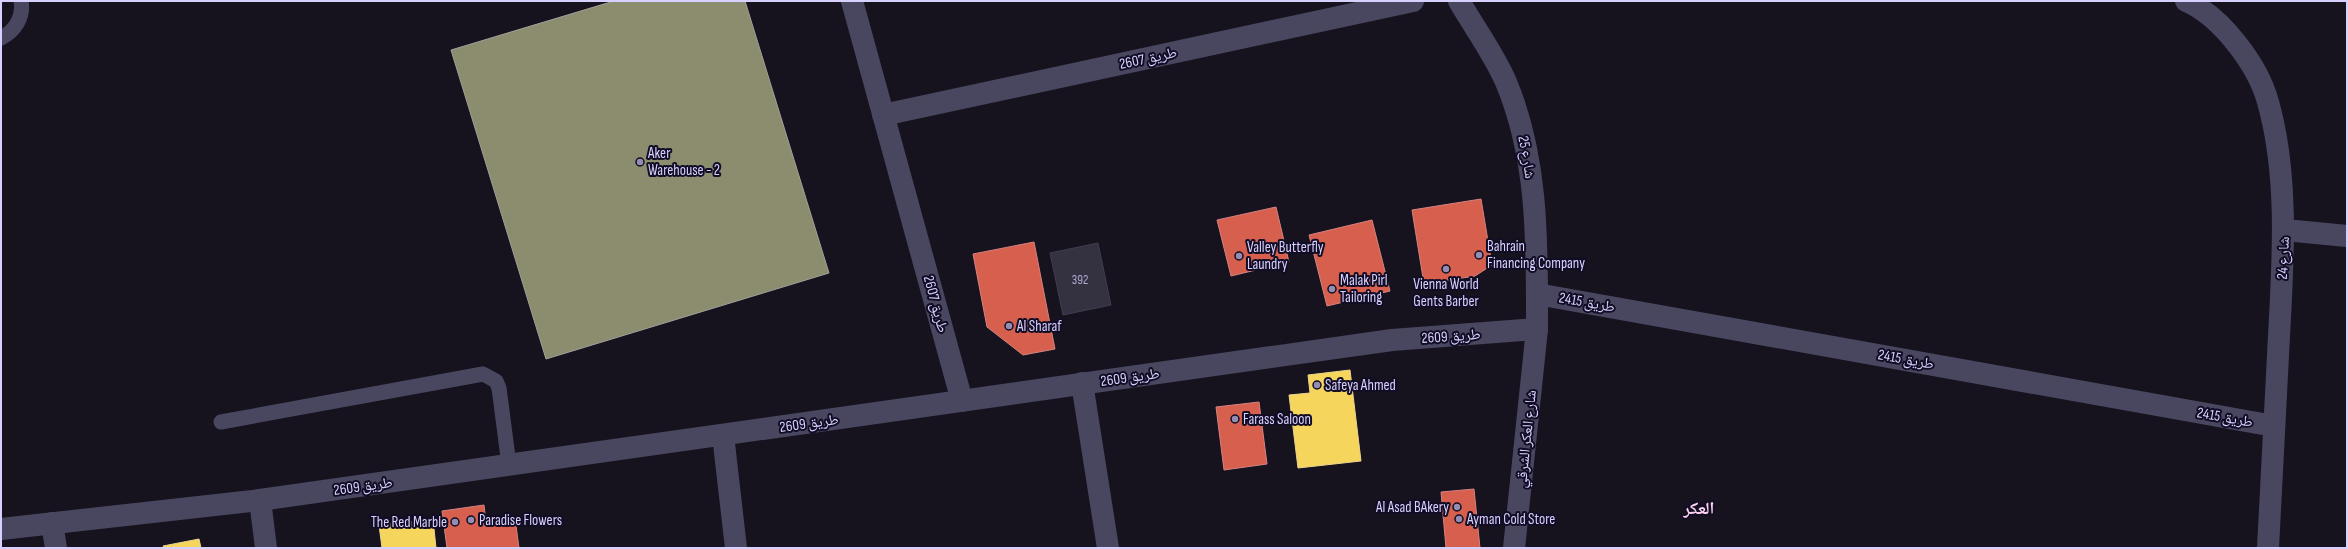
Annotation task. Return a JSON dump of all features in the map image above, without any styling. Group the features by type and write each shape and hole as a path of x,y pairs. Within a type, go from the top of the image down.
{"street":[{"name":"طريق 2607","path":"852,1 962,401"},
{"name":"طريق 2607","path":"883,115 1413,1"},
{"name":"شارع 25","path":"1459,1 1505,81 1521,124 1531,164 1537,250 1537,329"},
{"name":"شارع 24","path":"2186,1 2193,4 2225,30 2250,63 2268,101 2276,142 2285,230 2268,548"},
{"path":"2285,230 2347,236"},
{"name":"طريق 2415","path":"1537,294 2274,426"},
{"name":"طريق 2609","path":"1,529 260,500 1392,340 1537,329"},
{"name":"شارع العكر الشرقي","path":"1514,548 1537,329"},
{"path":"1082,383 1108,548"},
{"path":"723,435 736,548"},
{"path":"260,500 266,548"},
{"path":"52,523 56,548"}],"lane":[{"path":"1,38 11,32 17,24 21,15 21,1"},
{"path":"220,422 483,374 496,381 499,388 509,465"}],"building: سكن":[{"path":"1350,370 1361,461 1298,468 1289,395 1310,393 1308,375"},
{"path":"433,519 436,548 382,548 379,525"},
{"path":"199,539 201,548 164,548 163,546"}],"building: متاجر":[{"path":"1481,199 1492,265 1475,276 1424,284 1412,210"},
{"path":"1276,207 1289,262 1231,276 1217,220"},
{"path":"1372,220 1390,291 1327,306 1309,235"},
{"path":"1034,242 1055,349 1023,355 987,327 973,254"},
{"path":"1259,402 1267,464 1224,470 1216,407"},
{"path":"1474,489 1480,548 1446,548 1441,492"},
{"path":"484,505 486,522 515,518 519,548 447,548 442,511"}],"building: صناعة":[{"name":"Aker Warehouse - 2","path":"614,1 745,1 829,273 546,359 451,50"}],"building: أخرى":[{"path":"1098,243 1111,305 1063,315 1050,253"}],"place":[{"name":"Aker Warehouse - 2","path":"640,162"},
{"name":"Bahrain Financing Company","path":"1479,255"},
{"name":"Valley Butterfly Laundry","path":"1239,256"},
{"name":"Vienna World Gents Barber","path":"1446,269"},
{"name":"Malak Pirl Tailoring","path":"1332,289"},
{"name":"Al Sharaf","path":"1009,326"},
{"name":"Safeya Ahmed","path":"1317,385"},
{"name":"Farass Saloon","path":"1235,419"},
{"name":"Al Asad BAkery","path":"1457,507"},
{"name":"Ayman Cold Store","path":"1459,519"},
{"name":"Paradise Flowers","path":"471,520"},
{"name":"The Red Marble","path":"455,522"}],"district":[{"name":"العكر","path":"1699,508"}]}
